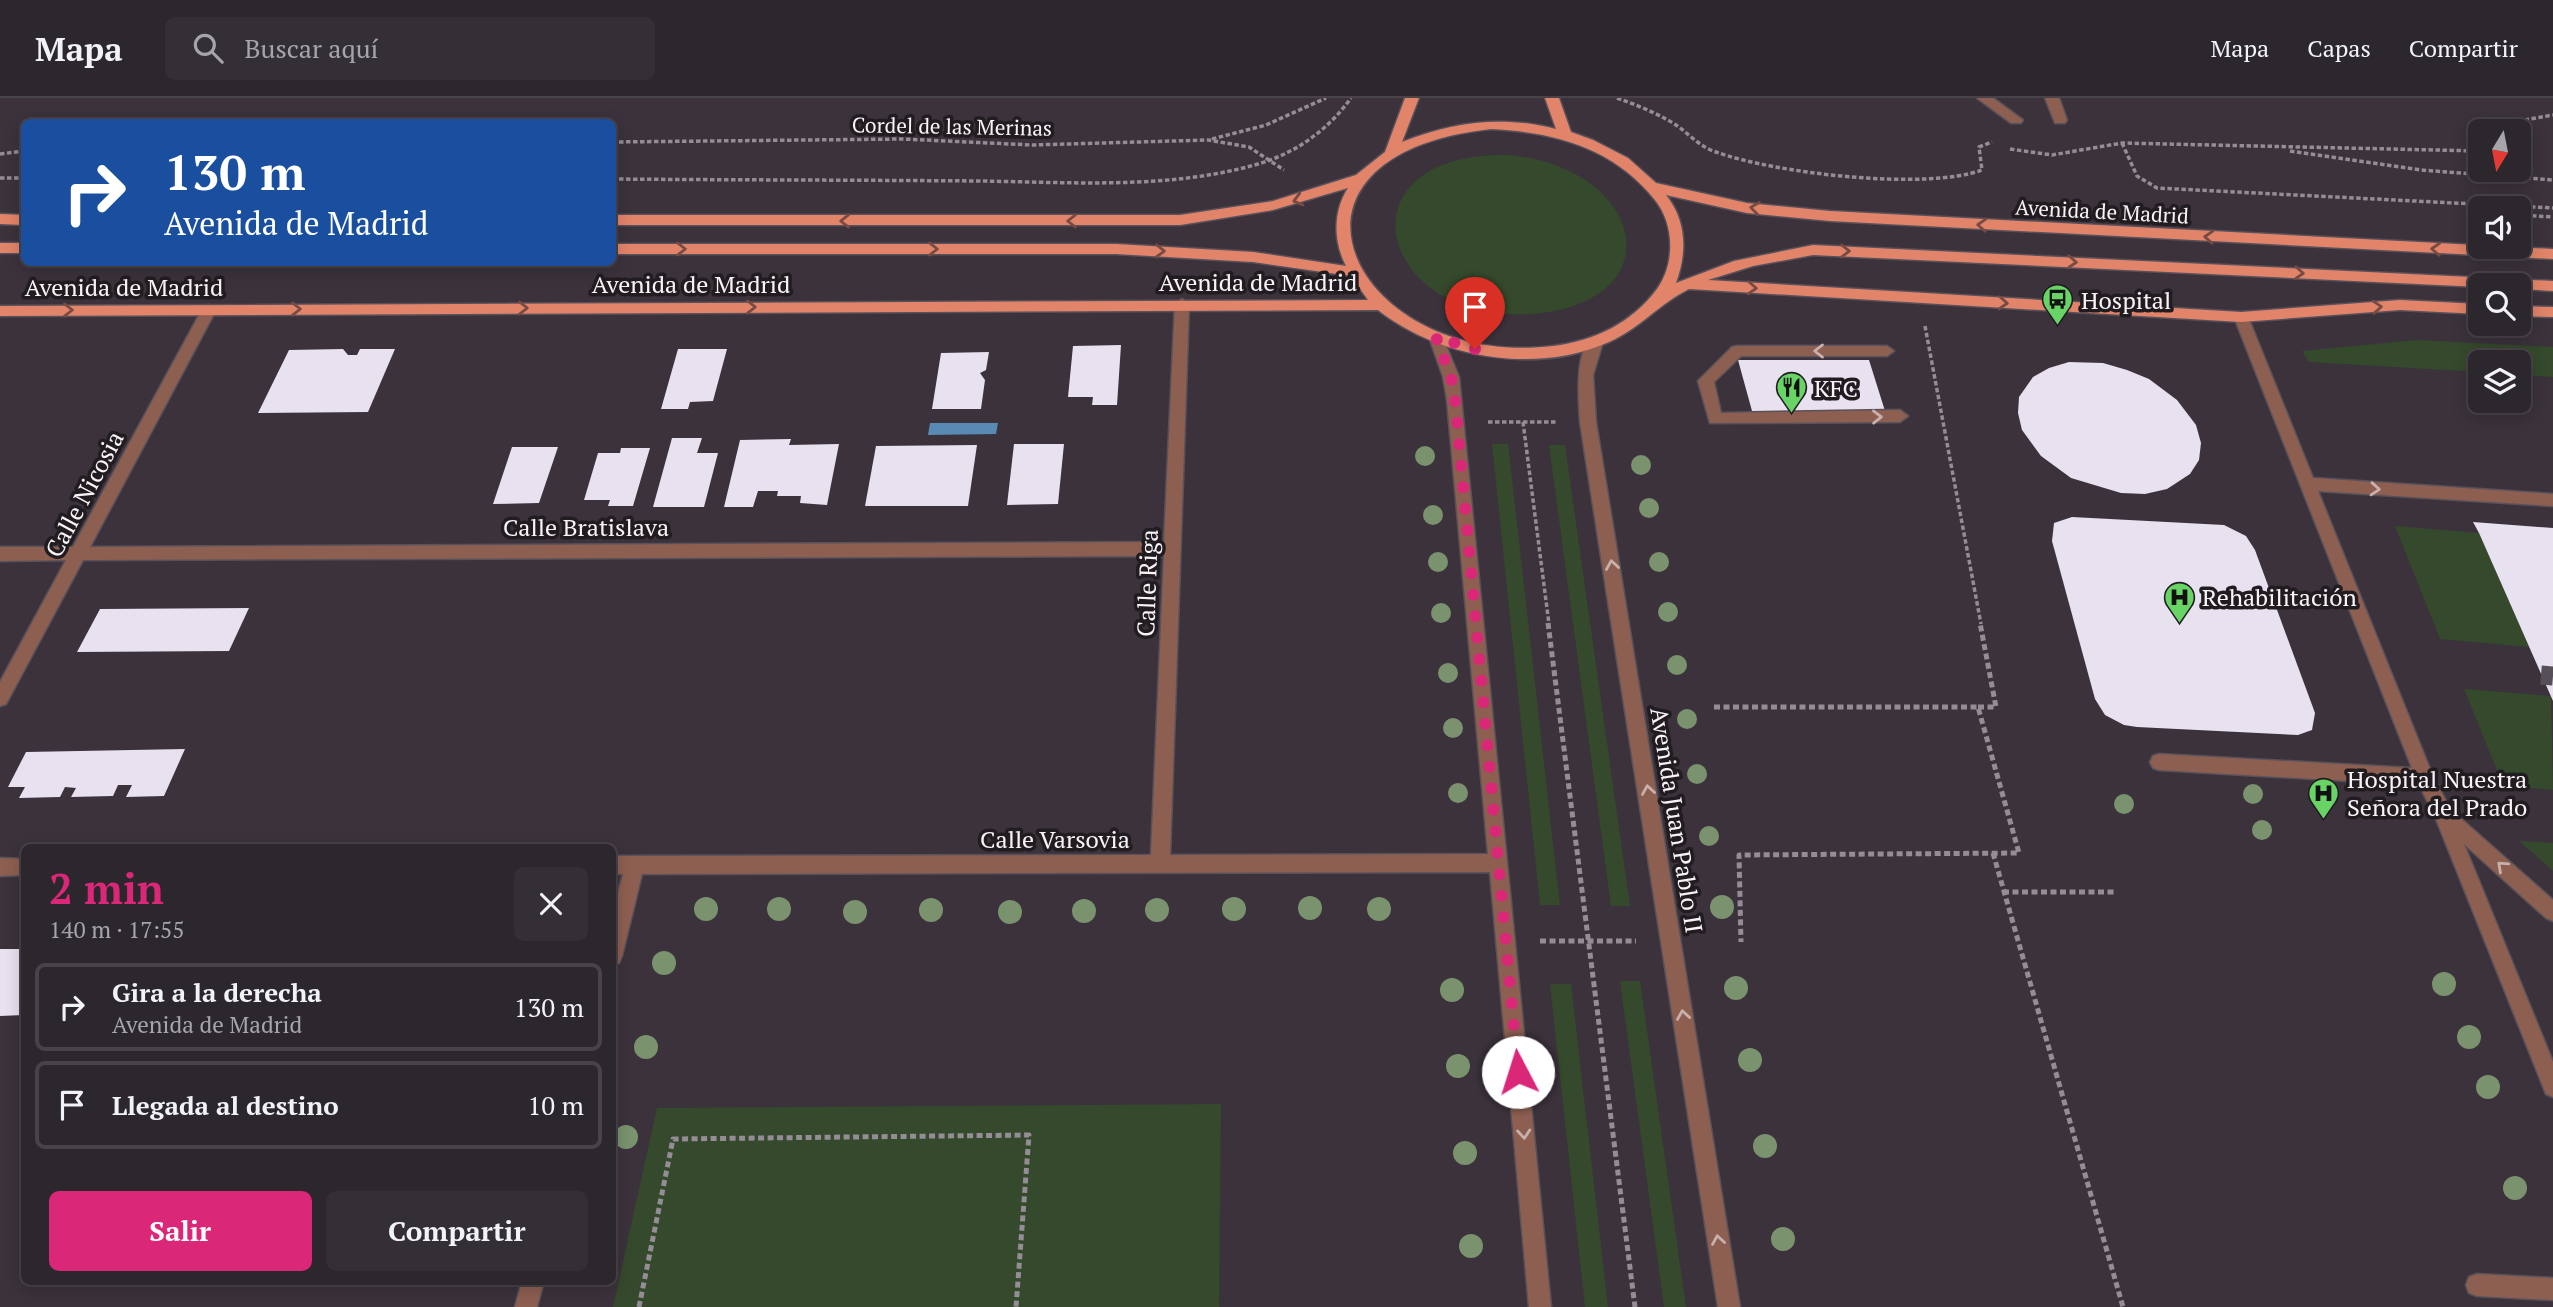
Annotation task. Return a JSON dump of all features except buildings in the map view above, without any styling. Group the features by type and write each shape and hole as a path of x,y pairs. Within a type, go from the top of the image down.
{"main road":[{"path":"1392,152 1412,98"},
{"path":"1552,98 1565,135"},
{"name":"Avenida de Madrid","path":"1661,299 1674,273 1678,247 1673,220 1652,187 1619,159 1565,135 1516,126 1479,125 1432,134 1392,152 1362,178 1349,201 1344,218 1345,245 1355,272 1382,305 1401,319 1436,337 1475,349 1517,353 1558,351 1596,342 1629,327 1661,299 1684,284 1737,263 1812,250 2553,286"},
{"name":"Avenida de Madrid","path":"616,220 1180,220 1296,201 1362,178"},
{"name":"Avenida de Madrid","path":"1652,187 1747,208 1829,216 2553,254"},
{"path":"0,219 21,219"},
{"name":"Avenida de Madrid","path":"0,248 21,248"},
{"name":"Avenida de Madrid","path":"616,249 1116,249 1253,257 1355,272"},
{"path":"1684,284 2241,317 2400,305 2468,308"},
{"name":"Avenida de Madrid","path":"0,311 1382,305"},
{"path":"2531,312 2553,313"}],"street":[{"path":"1984,98 2016,120"},
{"path":"2052,98 2060,120"},
{"name":"Calle Riga","path":"1160,863 1182,304"},
{"name":"Calle Nicosia","path":"0,699 209,310"},
{"path":"2241,317 2424,777 2442,811 2553,1087"},
{"path":"1436,337 1451,377 1457,422 1540,1307"},
{"name":"Avenida Juan Pablo II","path":"1596,342 1586,375 1588,422 1729,1307"},
{"path":"1887,351 1737,351 1706,381 1715,419 1900,416"},
{"path":"2307,484 2553,500"},
{"name":"Calle Bratislava","path":"0,554 1172,550"},
{"path":"2159,762 2424,777"},
{"path":"2442,811 2553,912"},
{"name":"Calle Varsovia","path":"616,865 1498,863"},
{"path":"616,941 635,865"},
{"path":"0,867 21,867"},
{"path":"526,1307 532,1285"},
{"path":"2477,1285 2553,1289"}],"path":[{"path":"1208,140 1266,125 1326,98"},
{"path":"616,180 1113,180 1213,172 1271,159 1318,133 1351,98"},
{"path":"1617,98 1670,121 1710,151 1746,163 1776,167 1889,177 1960,178 1975,175 1982,169 1978,152 1980,145 1987,141 1999,144"},
{"path":"2530,119 2553,115"},
{"name":"Cordel de las Merinas","path":"616,142 903,139 1046,145 1208,140 1249,147 1284,170"},
{"path":"2004,146 2025,153 2074,153 2122,143 2468,151"},
{"path":"2122,143 2134,175 2157,188 2553,208"},
{"path":"2223,146 2305,152 2431,171 2553,180"},
{"path":"0,154 21,151"},
{"path":"0,178 21,178"},
{"path":"2531,216 2553,217"},
{"path":"1714,707 1996,707 1919,298"},
{"path":"1457,422 1588,422"},
{"path":"1523,422 1635,1307"},
{"path":"1741,942 1740,855 2019,853 1978,707"},
{"path":"1993,853 2123,1307"},
{"path":"2003,892 2117,892"},
{"path":"1537,942 1641,941"},
{"path":"639,1307 673,1139 1029,1135 1016,1307"}],"green space":[{"path":"1507,155 1553,164 1589,183 1613,207 1625,234 1624,261 1609,286 1578,304 1532,314 1480,311 1439,294 1411,268 1397,238 1398,208 1416,181 1452,162"},
{"path":"2417,340 2553,347 2553,377 2531,376 2531,350 2468,350 2468,371 2309,362 2302,351"},
{"path":"1492,444 1508,444 1560,905 1540,905"},
{"path":"1549,445 1565,445 1630,906 1611,906"},
{"path":"2395,526 2479,533 2529,647 2440,639"},
{"path":"2464,689 2551,696 2553,790 2503,785"},
{"path":"2519,841 2553,843 2553,871"},
{"path":"1620,981 1640,981 1686,1307 1664,1307"},
{"path":"1550,984 1571,984 1608,1307 1585,1307"},
{"path":"1221,1104 1219,1307 613,1307 657,1108"}],"water":[{"path":"930,423 998,423 996,434 928,435"}],"tunnel":[{"path":"2541,675 2553,676"}],"place":[{"name":"Hospital","path":"2058,327"},
{"name":"KFC","path":"1791,415"},
{"name":"Rehabilitación","path":"2179,624"},
{"name":"Hospital Nuestra Señora del Prado","path":"2324,820"}],"route":[{"path":"1475,349 1436,337 1451,377 1455,400 1518,1072"}]}
